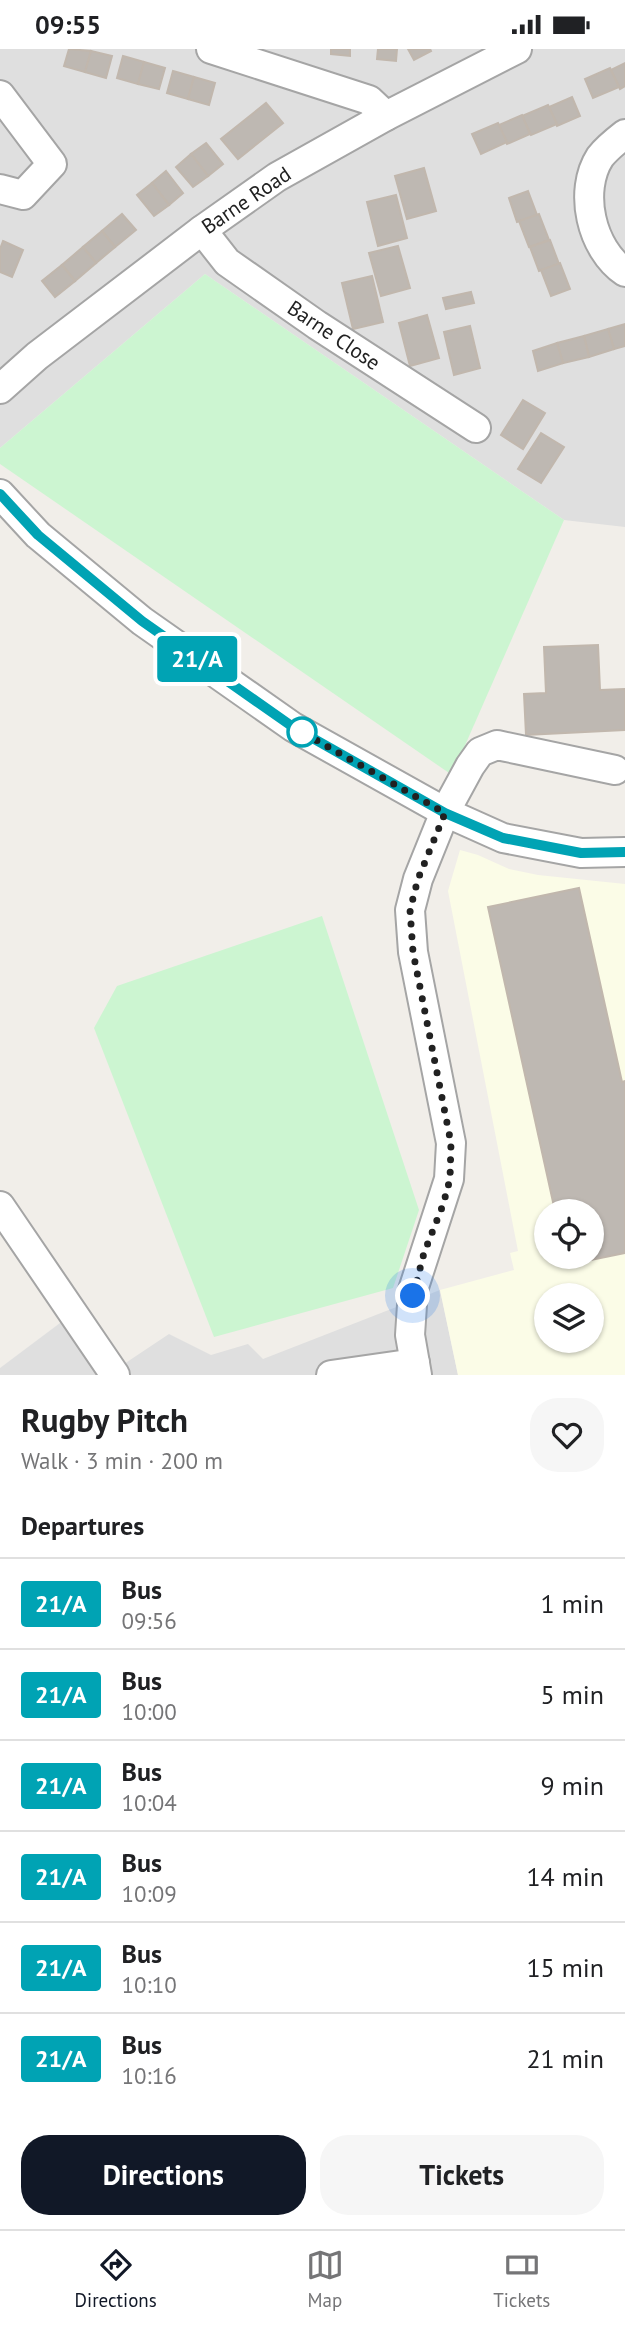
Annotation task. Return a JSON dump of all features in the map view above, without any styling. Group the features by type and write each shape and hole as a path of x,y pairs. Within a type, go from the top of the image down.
{"street":[{"path":"211,49 369,100 386,115"},
{"name":"Barne Road","path":"0,389 37,356 276,177 386,115 517,49"},
{"path":"0,95 52,164 23,195 0,189"},
{"path":"625,134 600,157 590,181 589,202 594,227 602,246 616,266 625,272"},
{"name":"Barne Close","path":"202,230 227,262 317,325 476,428"},
{"path":"0,494 38,535 142,621 293,727 445,813 503,838 581,853 625,852"},
{"path":"331,1375 416,1369 410,1335 414,1290 450,1179 451,1143 413,952 410,910 418,879 445,813 480,752 497,745 615,770"},
{"path":"0,1206 115,1375"}],"shaded area":[{"path":"0,49 625,49 625,527 564,520 205,274 0,448"},
{"path":"460,850 509,869 538,875 625,884 625,1375 458,1375 440,1290 514,1270 510,1253 518,1251 448,891"},
{"path":"440,1290 458,1375 0,1375 0,1368 64,1320 124,1364 169,1334 211,1355 248,1344 263,1359"}],"green space":[{"path":"205,274 564,520 452,775 0,464 0,448"},
{"path":"322,916 419,1210 393,1288 214,1337 94,1028 117,986"}],"building":[{"path":"69,49 91,51 85,72 64,66"},
{"path":"331,49 350,49 350,56 331,54"},
{"path":"378,49 397,49 396,61 377,59"},
{"path":"408,49 430,49 431,51 414,60"},
{"path":"91,51 112,56 106,78 85,72"},
{"path":"123,56 144,62 138,84 117,78"},
{"path":"144,62 165,68 159,89 138,84"},
{"path":"625,63 625,86 620,89 611,70"},
{"path":"610,68 619,87 593,98 585,79"},
{"path":"173,71 194,77 188,99 167,93"},
{"path":"194,77 215,83 209,105 188,99"},
{"path":"572,97 580,116 557,126 549,107"},
{"path":"266,103 283,123 238,159 221,139"},
{"path":"548,105 557,124 531,135 522,116"},
{"path":"522,115 530,134 507,144 499,125"},
{"path":"498,123 507,142 481,154 472,134"},
{"path":"206,143 223,164 208,176 191,154"},
{"path":"191,154 208,176 193,187 176,167"},
{"path":"424,168 436,211 407,219 395,176"},
{"path":"166,171 183,193 169,205 152,183"},
{"path":"152,183 169,205 154,216 137,195"},
{"path":"528,191 537,215 517,222 509,198"},
{"path":"396,195 407,238 378,246 367,202"},
{"path":"122,214 136,230 115,247 102,231"},
{"path":"539,214 549,240 529,247 519,221"},
{"path":"102,231 115,247 96,263 83,247"},
{"path":"550,240 559,264 539,271 530,247"},
{"path":"3,241 23,250 12,277 0,272 0,249"},
{"path":"398,246 410,288 381,296 369,253"},
{"path":"83,247 96,263 75,281 62,265"},
{"path":"560,263 570,289 551,296 541,270"},
{"path":"62,265 75,281 55,297 42,281"},
{"path":"372,276 383,322 353,329 342,283"},
{"path":"471,292 474,303 446,309 443,298"},
{"path":"427,315 439,358 410,366 399,323"},
{"path":"625,324 625,346 614,349 608,329"},
{"path":"470,326 480,368 454,375 444,332"},
{"path":"608,329 614,349 589,357 584,336"},
{"path":"584,336 589,357 563,363 557,343"},
{"path":"557,343 563,363 538,371 533,351"},
{"path":"523,400 545,413 523,449 501,435"},
{"path":"541,433 564,447 541,483 518,469"},
{"path":"598,645 600,690 625,689 625,730 526,735 524,694 546,693 544,647"},
{"path":"579,888 622,1082 625,1081 625,1253 604,1257 604,1199 552,1199 488,907"}],"bus line":[{"name":"21/A","path":"0,494 38,535 142,621 293,727 445,813 503,838 581,853 625,852"}],"route":[{"path":"302,732 293,727 445,813 418,879 410,910 413,952 451,1143 450,1179 424,1253 413,1296"}]}
